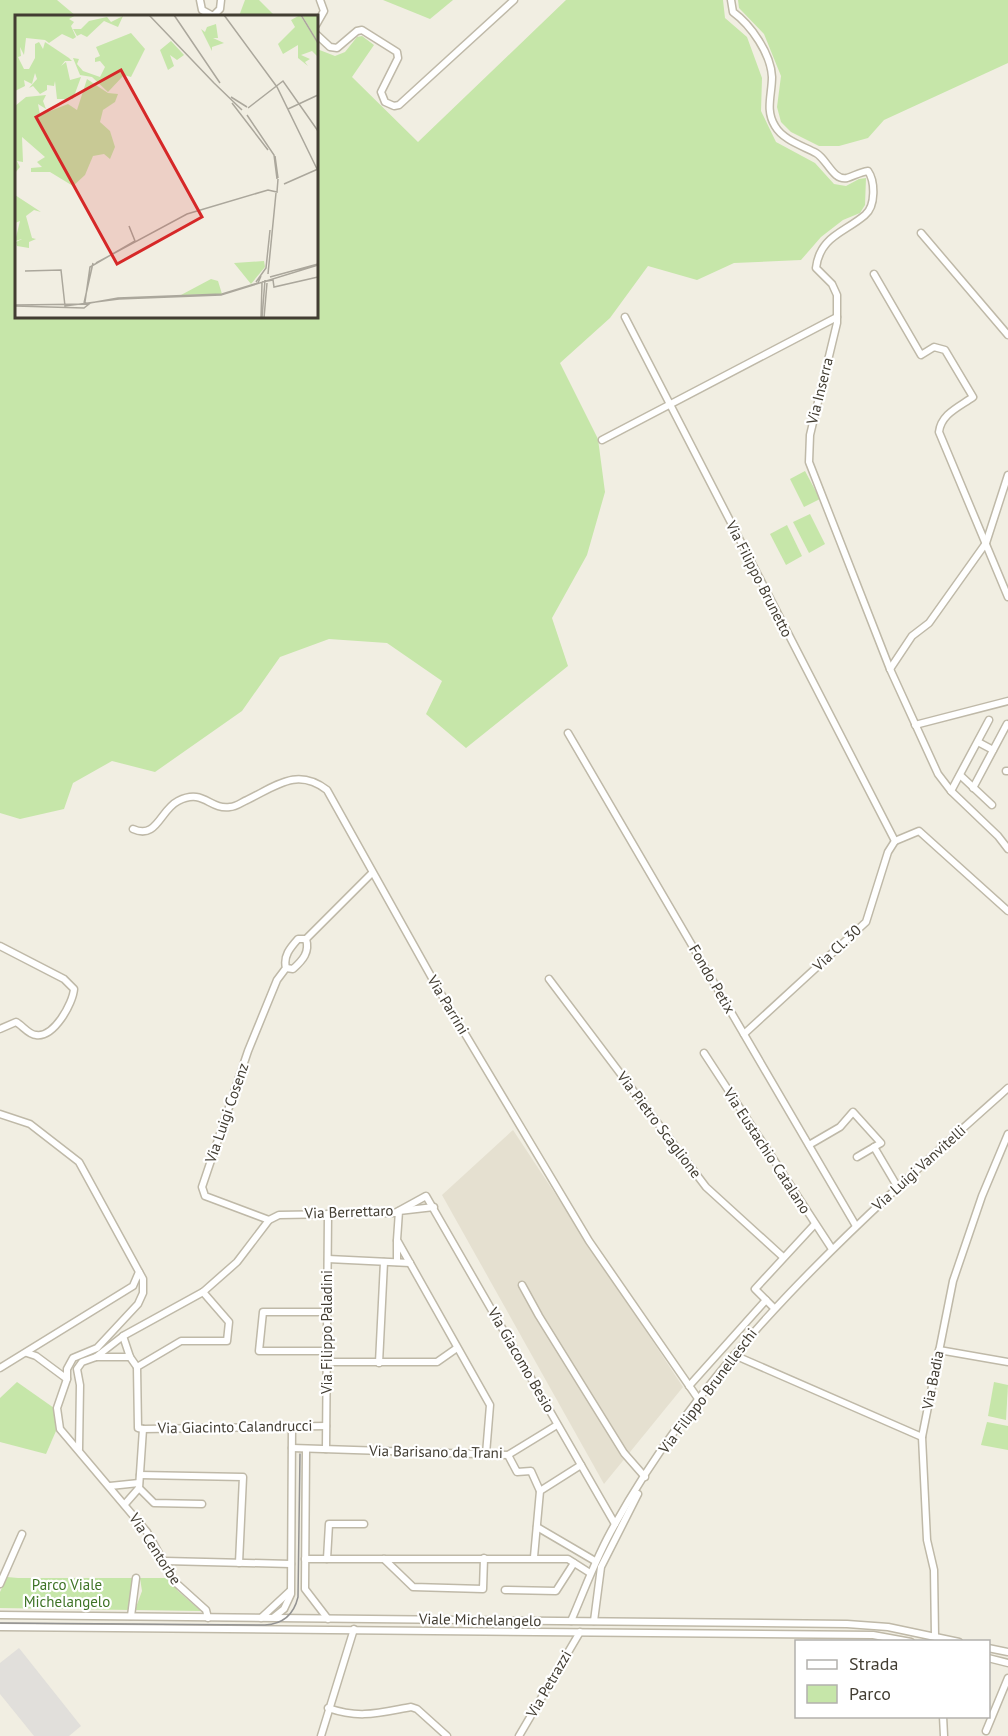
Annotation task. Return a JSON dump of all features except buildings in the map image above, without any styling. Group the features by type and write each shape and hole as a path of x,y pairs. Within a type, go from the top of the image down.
{"street":[{"path":"200,0 202,10 211,15"},
{"path":"214,15 220,9 221,0"},
{"path":"318,22 324,11 321,0"},
{"path":"318,36 330,47 337,48 357,31 362,30 397,52 398,58 381,92 385,102 394,106 399,105 514,0"},
{"name":"Via Inserra","path":"731,0 733,12 749,24 757,35 772,75 768,110 775,127 786,138 821,156 838,177 845,179 868,171 873,178 872,206 866,215 850,223 827,242 818,255 816,268 832,284 837,295 837,317 810,435 809,462 890,669 938,774 951,792 998,836 1008,849"},
{"path":"921,233 1008,335"},
{"path":"874,274 921,355 934,347 945,350 973,397 940,422 939,432 1008,597"},
{"name":"Via Filippo Brunetto","path":"625,317 895,841"},
{"path":"602,440 837,317"},
{"path":"890,669 912,636 929,623 986,543 1008,475"},
{"path":"915,725 1008,701"},
{"path":"951,792 989,720"},
{"path":"973,788 1007,724"},
{"name":"Fondo Petix","path":"568,733 856,1226"},
{"path":"978,742 993,750"},
{"path":"960,775 992,805"},
{"name":"Via Parrini","path":"133,829 142,833 150,831 176,802 190,796 198,796 232,808 284,782 301,778 315,781 327,790 372,873 589,1241 699,1400"},
{"path":"895,841 919,831 1008,911"},
{"name":"Via Cl. 30","path":"744,1034 866,922 888,852 895,841"},
{"name":"Via Luigi Cosenz","path":"286,968 284,962 288,950 298,939 306,939 372,873"},
{"name":"Via Luigi Cosenz","path":"286,968 293,969 303,960 308,946 306,939"},
{"path":"0,946 64,978 74,989 66,1010 44,1034 33,1034 16,1022 0,1029"},
{"name":"Via Luigi Cosenz","path":"269,1220 205,1196 202,1187 248,1051 277,980 286,968"},
{"name":"Via Pietro Scaglione","path":"549,979 706,1188 783,1257"},
{"name":"Via Eustachio Catalano","path":"704,1053 832,1249"},
{"name":"Via Luigi Vanvitelli","path":"832,1249 897,1186 1008,1088"},
{"path":"809,1145 840,1127 853,1112 881,1143 857,1157"},
{"path":"0,1114 30,1124 79,1162 139,1272 133,1286 0,1368"},
{"name":"Via Badia","path":"935,1636 934,1570 927,1540 922,1437 953,1281 982,1196 1008,1134"},
{"path":"874,1147 897,1186"},
{"name":"Via Berrettaro","path":"269,1220 279,1215 399,1211 426,1196"},
{"name":"Via Giacomo Besio","path":"426,1196 434,1206 615,1524"},
{"path":"397,1262 399,1211 434,1206"},
{"name":"Via Filippo Paladini","path":"326,1449 328,1214"},
{"path":"79,1449 80,1385 77,1370 82,1362 96,1357 123,1336 203,1292 237,1262 269,1220"},
{"path":"774,1308 755,1289 815,1224"},
{"path":"397,1240 490,1405 486,1454"},
{"name":"Via Filippo Brunelleschi","path":"571,1621 595,1561 615,1524 699,1400 774,1308 832,1249"},
{"path":"328,1259 410,1263"},
{"path":"379,1363 384,1262"},
{"name":"Via Centorbe","path":"139,1272 143,1279 143,1293 138,1304 97,1348 74,1358 67,1369 67,1379 57,1408 60,1429 147,1532 178,1586 203,1606 208,1618"},
{"path":"522,1285 538,1316 624,1453 645,1477"},
{"path":"137,1367 181,1341 227,1341 229,1322 203,1292"},
{"path":"689,1386 766,1300"},
{"path":"327,1312 263,1312 259,1351 327,1352"},
{"path":"123,1336 130,1357 137,1367 138,1428 143,1429 139,1486 125,1504"},
{"path":"327,1362 437,1362 458,1348"},
{"path":"939,1350 1008,1362"},
{"path":"27,1353 36,1356 67,1379"},
{"path":"734,1355 922,1437"},
{"path":"96,1357 130,1357"},
{"name":"Via Barisano da Trani","path":"292,1448 508,1455 557,1425"},
{"path":"265,1618 282,1611 291,1590 292,1426"},
{"name":"Via Giacinto Calandrucci","path":"143,1429 327,1426"},
{"path":"306,1449 305,1589 328,1619"},
{"path":"508,1455 518,1472 531,1471 540,1491 534,1557"},
{"path":"540,1491 581,1465"},
{"path":"140,1475 243,1477 239,1563"},
{"name":"Via Filippo Brunelleschi","path":"594,1621 601,1567 645,1477"},
{"path":"110,1486 139,1486 154,1503 202,1504"},
{"path":"327,1559 328,1524 363,1524"},
{"path":"537,1527 595,1561"},
{"path":"0,1584 22,1534"},
{"path":"305,1559 534,1557 568,1559 590,1573"},
{"path":"384,1559 413,1587 483,1589 484,1558"},
{"path":"165,1561 291,1564"},
{"path":"505,1590 556,1591 574,1563"},
{"path":"131,1617 136,1578"},
{"name":"Viale Michelangelo","path":"0,1615 873,1625 954,1640"},
{"path":"387,1630 388,1619"},
{"path":"700,1622 700,1633"},
{"name":"Viale Michelangelo","path":"0,1626 873,1635 905,1640"},
{"path":"321,1736 354,1629"},
{"name":"Via Petrazzi","path":"519,1736 580,1632"},
{"path":"990,1648 1008,1652"},
{"path":"990,1658 1008,1663"},
{"path":"986,1731 1008,1678"},
{"path":"328,1708 349,1715 364,1716 411,1707 417,1709 447,1736"},
{"path":"943,1718 944,1736"}],"shaded area":[{"path":"513,1130 683,1387 604,1484 442,1195"},
{"path":"19,1648 81,1726 69,1736 34,1736 0,1694 0,1663"}],"green space":[{"path":"0,0 57,0 75,15 15,15 15,318 318,318 318,49 335,56 345,52 357,37 362,36 374,45 352,77 418,142 566,0 723,0 725,18 747,37 762,78 761,111 776,142 815,163 834,184 846,186 866,178 865,205 860,213 843,220 821,237 801,260 734,263 697,280 648,266 610,318 560,363 598,439 605,492 587,555 552,618 568,666 466,748 426,714 442,681 387,643 329,639 280,657 242,711 155,772 112,761 73,783 64,809 20,819 0,813"},
{"path":"245,0 259,0 274,15 239,15"},
{"path":"383,0 453,0 430,19"},
{"path":"738,0 1008,0 1008,63 884,120 868,138 839,146 819,146 791,132 781,122 777,107 781,76 764,34 739,8"},
{"path":"805,471 820,499 804,507 790,479"},
{"path":"810,514 825,544 809,553 793,522"},
{"path":"787,525 802,556 786,565 770,534"},
{"path":"17,1382 54,1408 56,1431 46,1454 0,1442 0,1398"},
{"path":"994,1382 1008,1385 1006,1420 988,1416"},
{"path":"987,1422 1008,1426 1008,1450 981,1445"},
{"name":"Parco Viale Michelangelo","path":"7,1577 134,1578 130,1610 0,1608 0,1592"},
{"path":"140,1578 169,1578 178,1591 201,1611 135,1610 142,1591"}],"tram line":[{"path":"0,1623 265,1625 277,1623 291,1613 298,1597 300,1454"}]}
